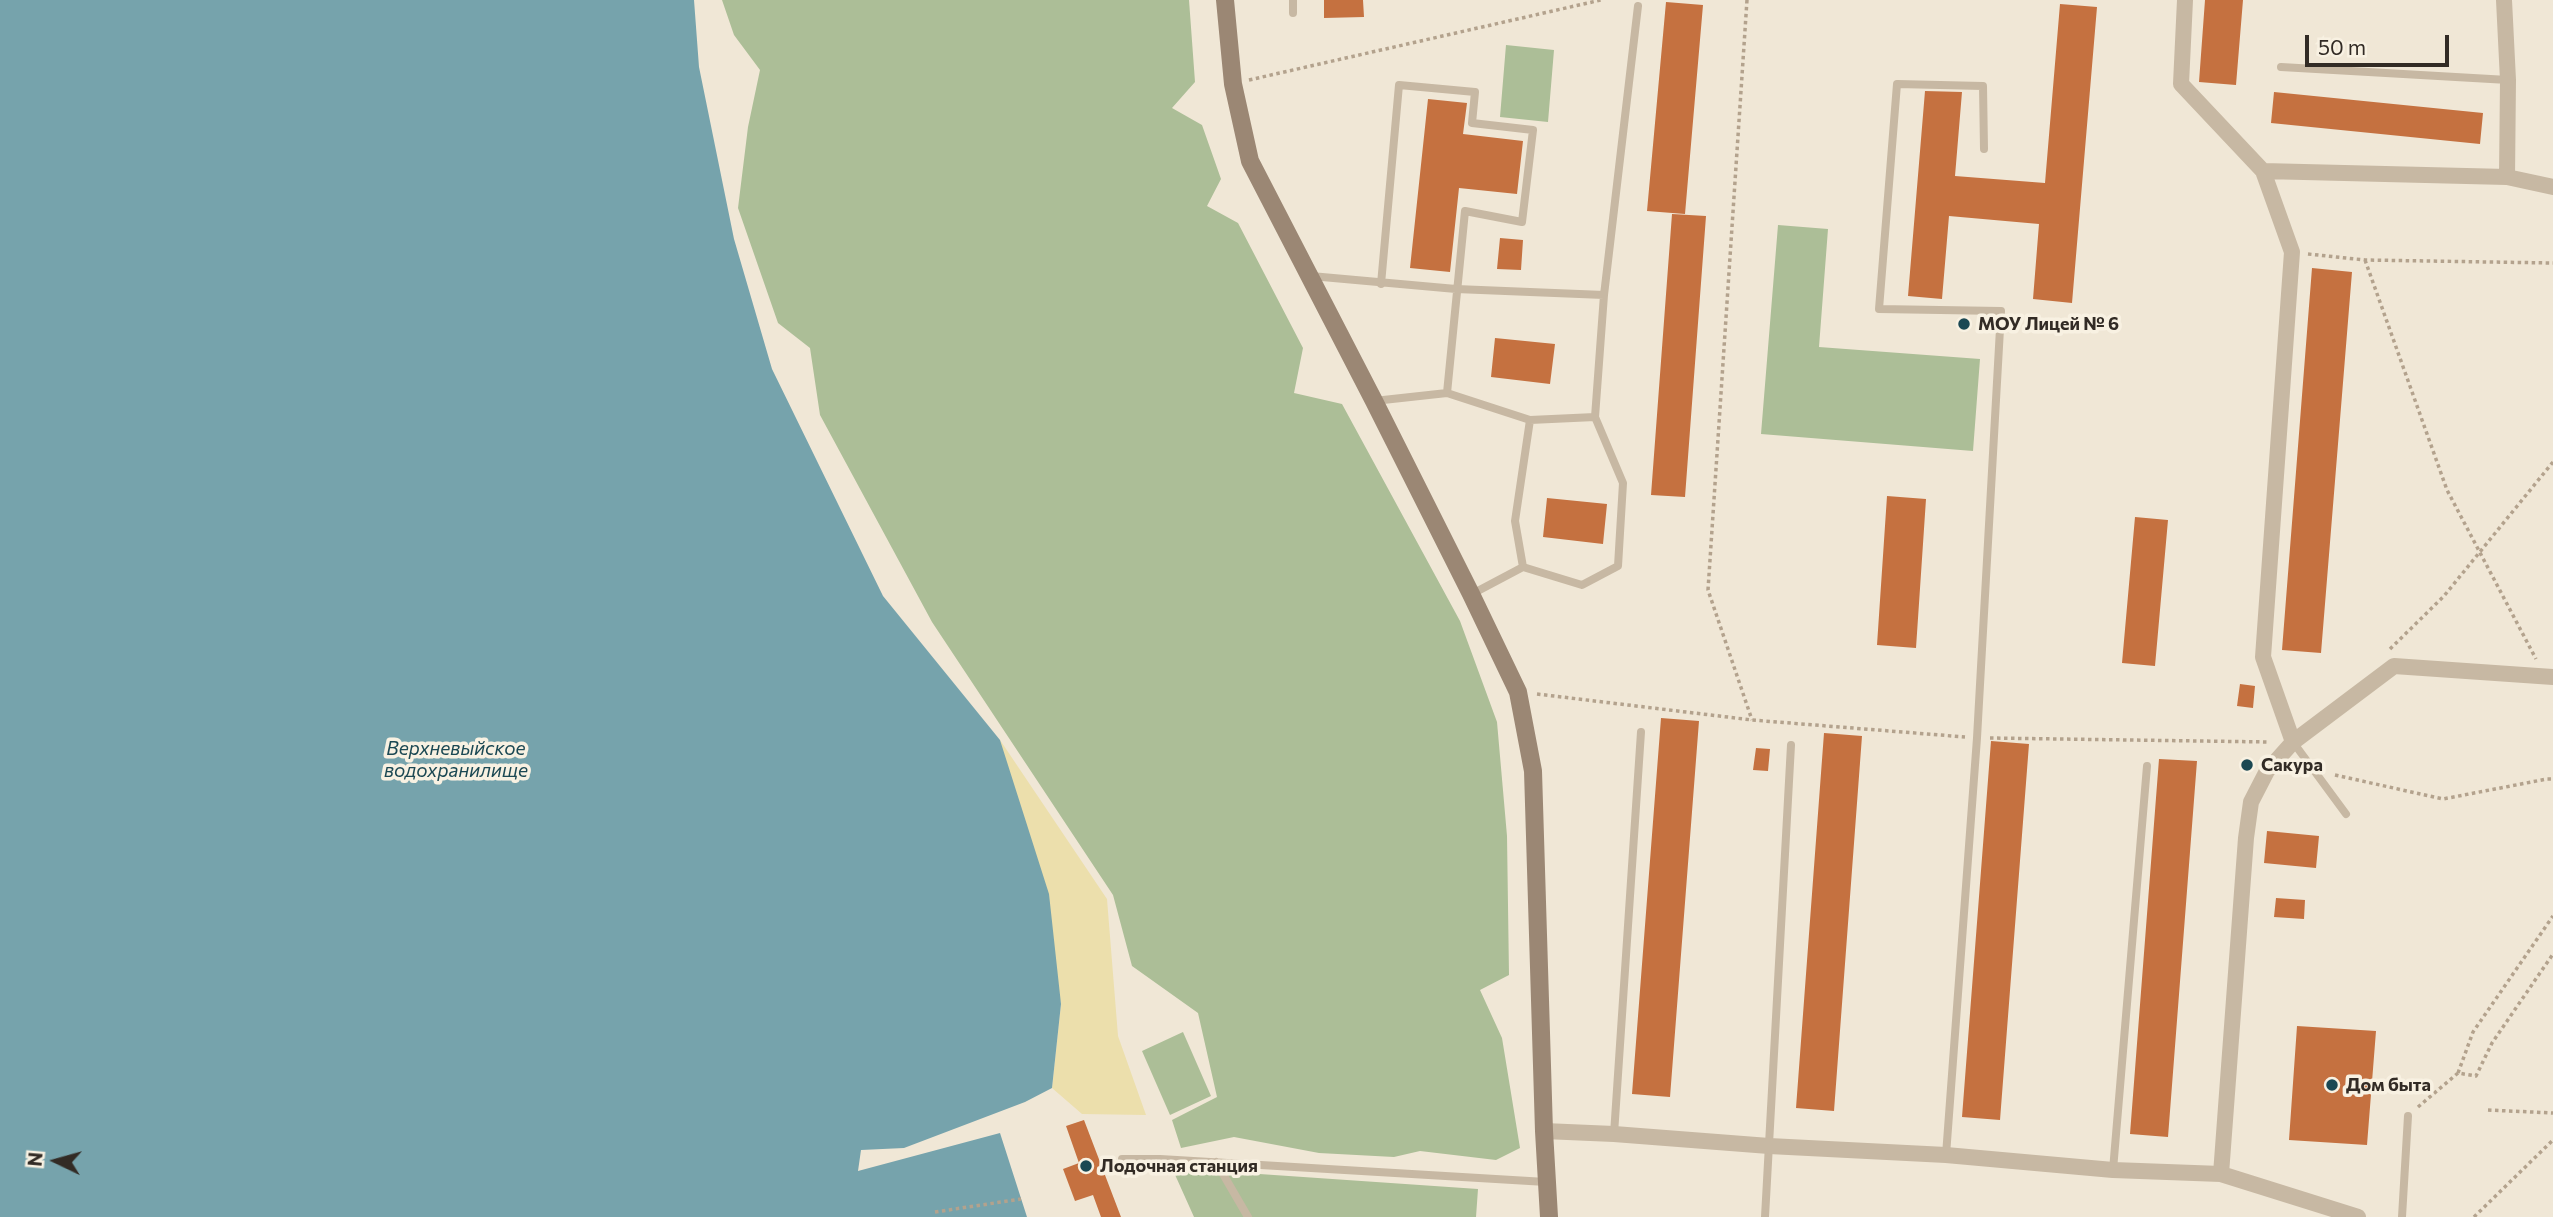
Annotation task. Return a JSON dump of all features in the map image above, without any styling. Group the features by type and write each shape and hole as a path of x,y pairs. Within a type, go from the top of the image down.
{"street":[{"path":"1225,0 1233,84 1250,161 1374,401 1518,692 1533,771 1549,1217"},
{"path":"2185,0 2181,84 2263,171 2292,252 2263,657 2292,742"},
{"path":"2504,0 2508,80 2507,177"},
{"path":"2263,171 2507,177 2553,187"},
{"path":"2221,1174 2250,802 2267,771 2292,742 2394,666 2549,677"},
{"path":"1544,1131 1946,1155 2113,1170 2221,1174 2358,1217"}],"lane":[{"path":"1293,0 1293,13"},
{"path":"1471,594 1523,567 1582,585 1618,566 1623,484 1595,417 1604,295 1638,6"},
{"path":"2281,67 2508,80"},
{"path":"1946,1155 1977,738 2001,311 1879,309 1897,84 1983,86 1984,149"},
{"path":"1381,284 1399,85 1475,92 1472,124 1533,130 1522,222 1465,211 1447,393"},
{"path":"1308,275 1381,284 1604,295"},
{"path":"1374,401 1447,393 1530,420 1595,417"},
{"path":"1523,567 1514,521 1530,420"},
{"path":"1614,1134 1641,732"},
{"path":"2292,742 2346,814"},
{"path":"1765,1217 1791,745"},
{"path":"2113,1170 2147,766"},
{"path":"2402,1217 2408,1116"},
{"path":"1122,1158 1546,1182"},
{"path":"1216,1162 1248,1217"}],"path":[{"path":"1233,84 1601,0"},
{"path":"1747,0 1707,590 1752,720"},
{"path":"2292,252 2365,260 2553,263"},
{"path":"2365,260 2447,490 2549,677"},
{"path":"2387,651 2444,596 2553,461"},
{"path":"1518,692 1752,720 1977,738 2292,742"},
{"path":"2327,773 2443,799 2553,779"},
{"path":"2408,1116 2458,1073 2473,1032 2553,916"},
{"path":"2458,1073 2476,1076 2492,1043 2553,954"},
{"path":"2488,1110 2553,1113"},
{"path":"2474,1217 2553,1140"},
{"path":"935,1212 1021,1199"}],"green space":[{"path":"722,0 1189,0 1195,82 1172,108 1202,125 1221,179 1207,206 1238,223 1303,348 1294,393 1342,404 1460,621 1497,722 1507,836 1509,975 1480,990 1502,1038 1520,1148 1496,1160 1420,1151 1394,1157 1319,1153 1234,1137 1181,1148 1172,1120 1217,1097 1198,1013 1132,966 1113,895 932,622 820,415 810,348 778,323 738,208 748,127 760,70 734,35"},
{"path":"1506,45 1554,50 1548,122 1500,117"},
{"path":"1778,225 1828,229 1819,347 1980,359 1973,451 1761,434"},
{"path":"1183,1032 1211,1096 1170,1115 1142,1051"},
{"path":"1172,1168 1478,1189 1476,1217 1194,1217"}],"sand":[{"path":"1000,740 1107,899 1118,1036 1146,1115 1082,1114 1052,1088 1061,1004"}],"water":[{"name":"Верхневыйское водохранилище","path":"0,0 694,0 699,67 734,239 772,369 883,596 1000,740 1049,894 1061,1004 1052,1088 1025,1102 904,1148 861,1150 858,1171 1000,1133 1027,1217 0,1217"}],"building":[{"path":"1324,0 1363,0 1364,17 1324,18"},
{"path":"2205,0 2243,0 2236,85 2199,82"},
{"path":"1666,2 1703,5 1685,214 1647,211"},
{"path":"2060,4 2097,7 2072,303 2033,299 2039,224 1949,216 1942,299 1908,296 1925,91 1962,92 1955,176 2045,183"},
{"path":"2274,92 2483,113 2480,144 2271,123"},
{"path":"1428,99 1467,103 1463,134 1523,141 1517,194 1459,188 1450,272 1410,268"},
{"path":"1672,214 1706,216 1685,497 1651,495"},
{"path":"1500,238 1523,240 1521,270 1497,269"},
{"path":"2312,268 2352,272 2321,653 2282,650"},
{"path":"1495,338 1555,344 1550,384 1491,377"},
{"path":"1887,496 1926,499 1916,648 1877,645"},
{"path":"1547,498 1607,504 1603,544 1543,537"},
{"path":"2135,517 2168,520 2155,666 2122,663"},
{"path":"2240,684 2255,686 2253,708 2237,706"},
{"path":"1661,718 1699,721 1670,1097 1632,1094"},
{"path":"1824,733 1862,736 1834,1111 1796,1108"},
{"path":"1991,741 2029,744 2000,1120 1962,1117"},
{"path":"1756,748 1770,749 1768,771 1753,770"},
{"path":"2159,759 2197,761 2168,1137 2130,1134"},
{"path":"2267,831 2319,836 2316,868 2264,863"},
{"path":"2276,898 2305,900 2304,919 2274,917"},
{"name":"Дом быта","path":"2297,1026 2376,1031 2367,1145 2289,1140"},
{"name":"Лодочная станция","path":"1084,1120 1121,1217 1101,1217 1093,1195 1075,1201 1063,1169 1079,1163 1066,1126"}],"place":[{"name":"МОУ Лицей № 6","path":"1964,324"},
{"name":"Сакура","path":"2247,765"},
{"name":"Дом быта","path":"2332,1085"},
{"name":"Лодочная станция","path":"1086,1166"}]}
